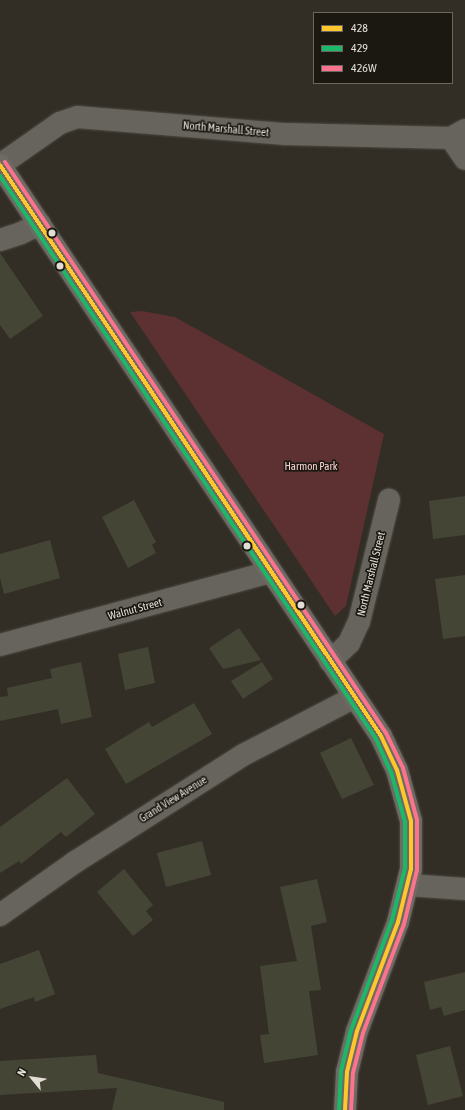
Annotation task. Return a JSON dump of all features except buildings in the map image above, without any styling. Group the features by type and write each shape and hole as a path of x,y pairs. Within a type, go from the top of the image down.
{"main road":[{"path":"0,165 270,572 381,736 403,788 412,837 408,885 398,922 357,1031 347,1072 346,1110"}],"street":[{"name":"North Marshall Street","path":"0,165 60,124 77,118 285,134 458,134"},
{"path":"458,134 465,159"},
{"path":"0,240 21,234 40,224"},
{"name":"North Marshall Street","path":"330,661 349,643 360,622 389,500"},
{"name":"Walnut Street","path":"0,645 270,572"},
{"name":"Grand View Avenue","path":"0,915 75,862 243,755 355,697"},
{"path":"408,885 465,889"}],"green space":[{"name":"Harmon Park","path":"142,311 175,317 384,434 346,606 335,616 130,312"}],"transit line":[{"name":"426W","path":"5,162 386,733 403,768 417,820 417,870 404,924 363,1033 353,1073 351,1110"},
{"name":"428","path":"0,165 381,736 397,770 411,821 411,869 398,922 357,1031 347,1072 345,1110"},
{"name":"429","path":"0,176 376,739 391,772 405,822 405,868 392,920 351,1030 341,1071 339,1110"}]}
